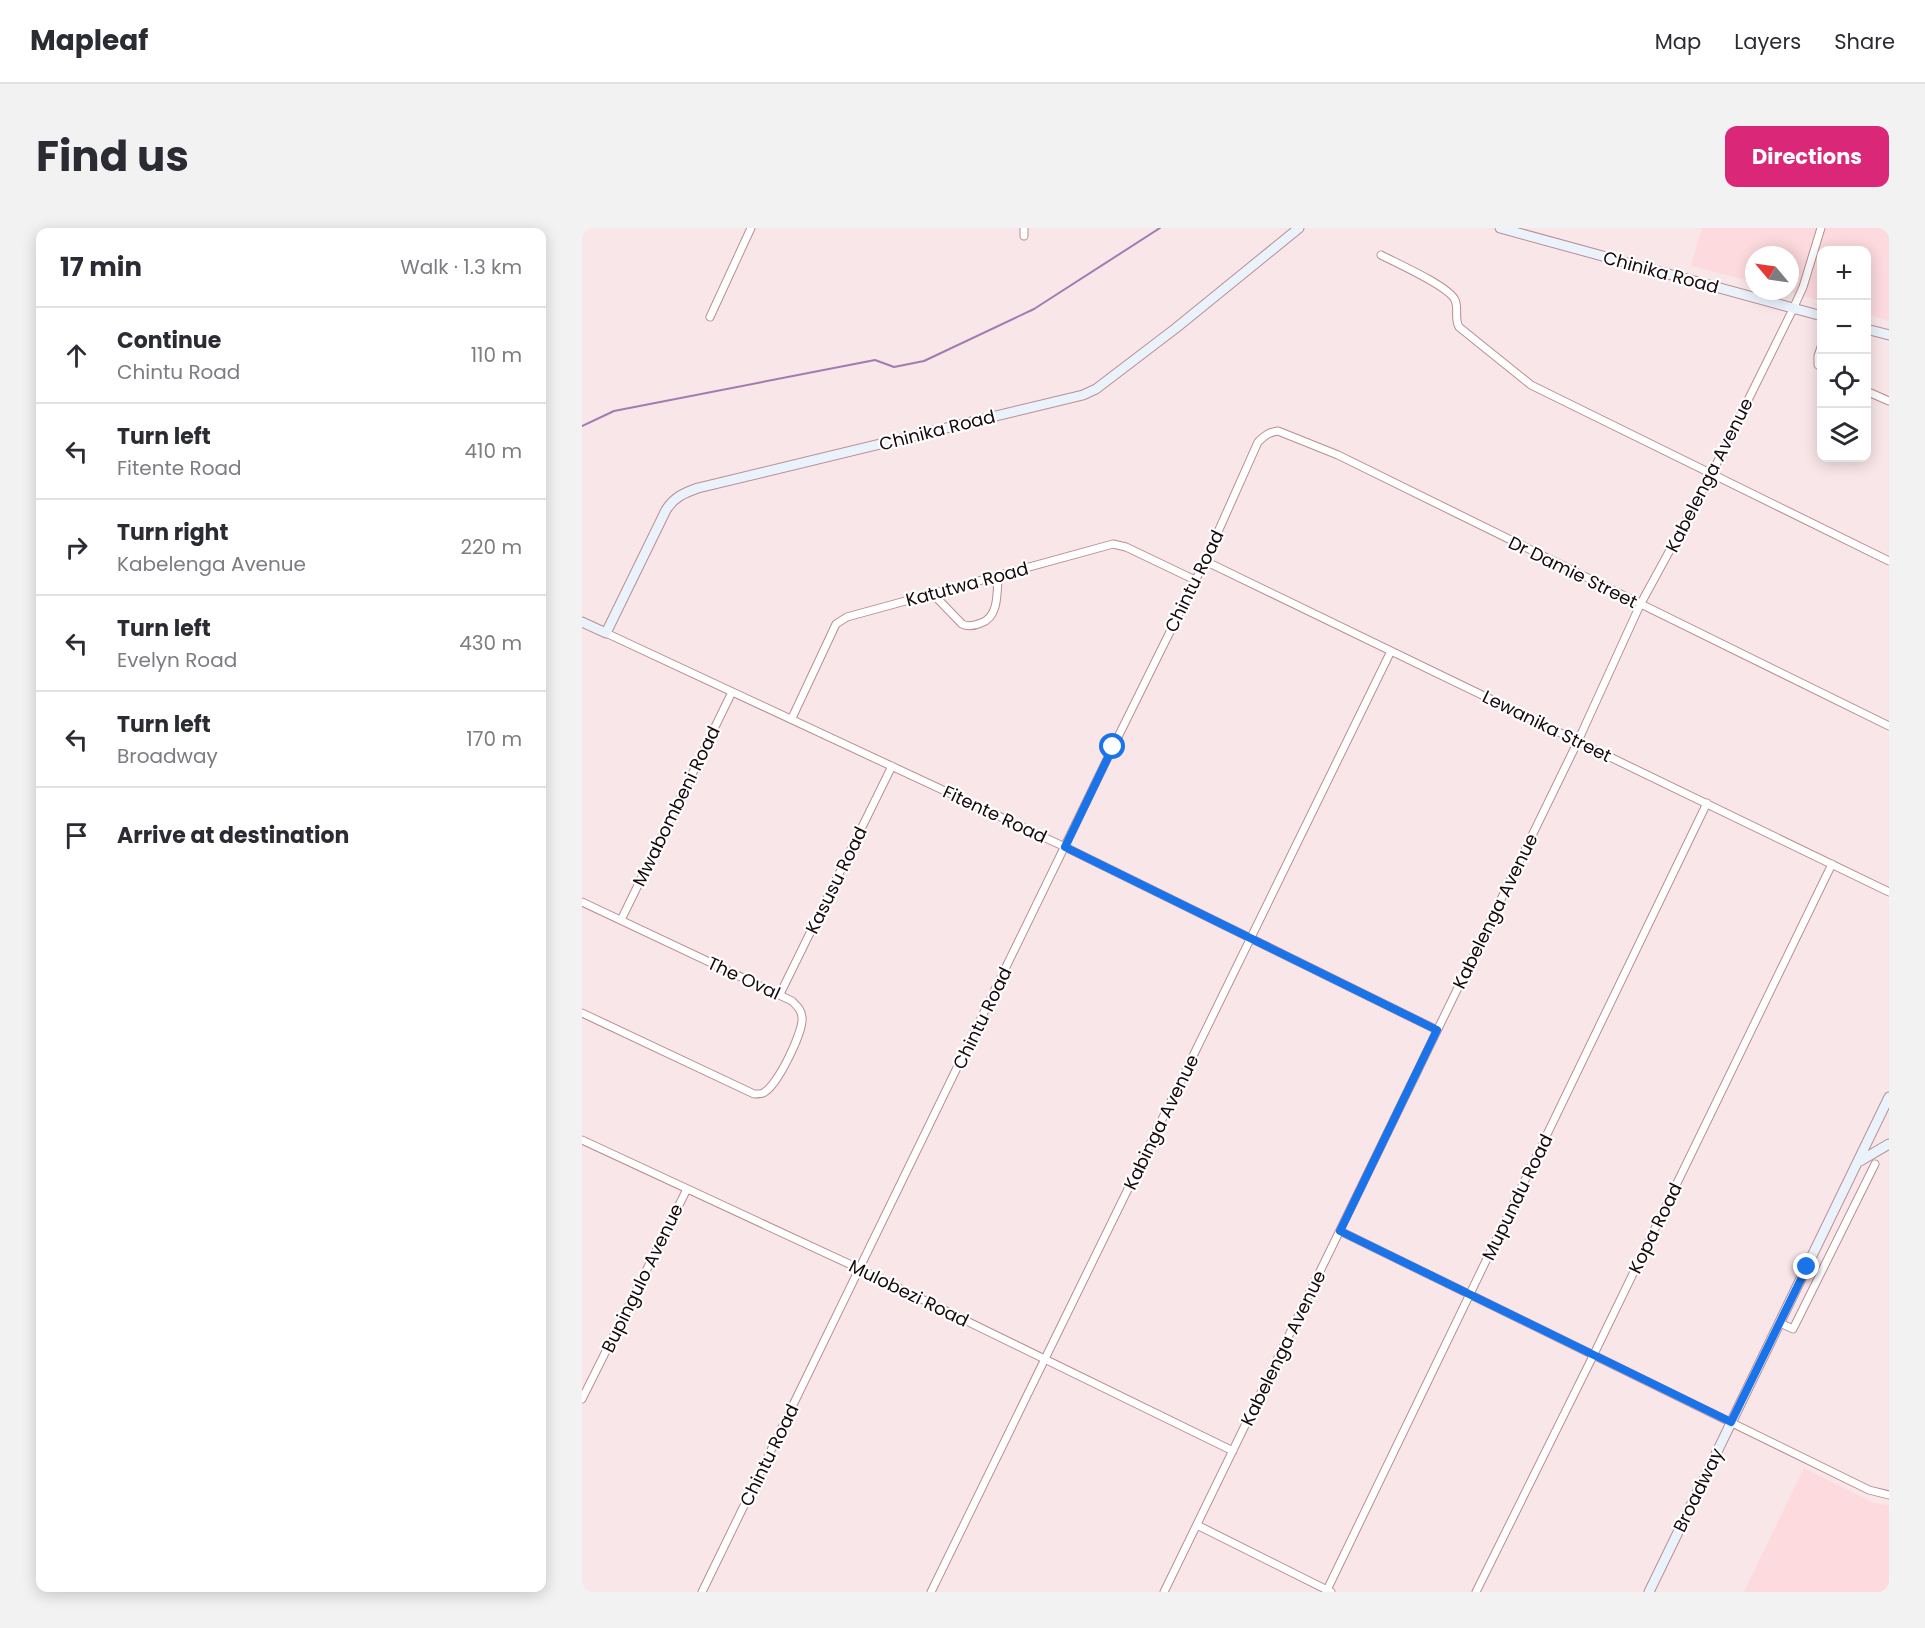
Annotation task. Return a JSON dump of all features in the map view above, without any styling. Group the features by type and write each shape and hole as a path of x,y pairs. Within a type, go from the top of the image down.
{"main road":[{"name":"Chinika Road","path":"606,633 666,510 670,503 682,494 698,488 1090,392 1111,380 1299,228"},
{"name":"Chinika Road","path":"1500,228 1817,315"},
{"path":"1871,330 1889,335"},
{"name":"Fitente Road","path":"582,622 606,633"},
{"name":"Broadway","path":"1649,1592 1858,1162 1885,1114 1889,1096"},
{"path":"1858,1162 1889,1144"}],"street":[{"path":"710,317 751,228"},
{"name":"Kabelenga Avenue","path":"1164,1592 1578,741 1640,605 1712,473 1793,309 1803,287 1821,228"},
{"path":"1381,255 1433,282 1452,295 1459,327 1531,385 1889,561"},
{"path":"1871,393 1889,401"},
{"name":"Dr Damie Street","path":"1258,442 1271,432 1278,431 1328,451 1889,726"},
{"name":"Chintu Road","path":"702,1592 1205,561 1258,442"},
{"name":"Katutwa Road","path":"792,718 832,632 842,619 1113,544 1126,547 1195,580"},
{"name":"Lewanika Street","path":"1205,561 1889,892"},
{"path":"933,594 962,624 977,625 992,616 996,602 998,576"},
{"name":"Fitente Road","path":"606,633 1065,847 1437,1030"},
{"name":"Kabinga Avenue","path":"931,1592 1391,651"},
{"name":"Mwabombeni Road","path":"621,920 732,692"},
{"name":"Kasusu Road","path":"780,994 892,765"},
{"name":"Mupundu Road","path":"1329,1591 1707,802"},
{"name":"Kopa Road","path":"1476,1592 1832,864"},
{"name":"The Oval","path":"582,902 780,994 799,1007 802,1017 801,1029 771,1087 763,1093 754,1094 582,1013"},
{"name":"Mulobezi Road","path":"582,1140 860,1269 1233,1451"},
{"path":"1780,1323 1793,1329 1875,1164"},
{"name":"Bupingulo Avenue","path":"582,1399 687,1189"},
{"path":"1340,1231 1869,1490 1889,1495"},
{"path":"1807,1267 1821,1274"},
{"path":"1197,1526 1329,1591"}],"shaded area":[{"path":"1702,228 1889,228 1889,321 1871,315 1871,246 1817,246 1817,300 1799,295 1799,246 1745,246 1745,280 1691,266"},
{"path":"1804,1468 1874,1503 1889,1505 1889,1592 1744,1592"}],"waterway":[{"path":"582,426 614,411 875,360 894,367 924,361 1034,309 1160,228"}],"route":[{"path":"1113,747 1065,847 1437,1030 1340,1231 1731,1422 1807,1267"}]}
